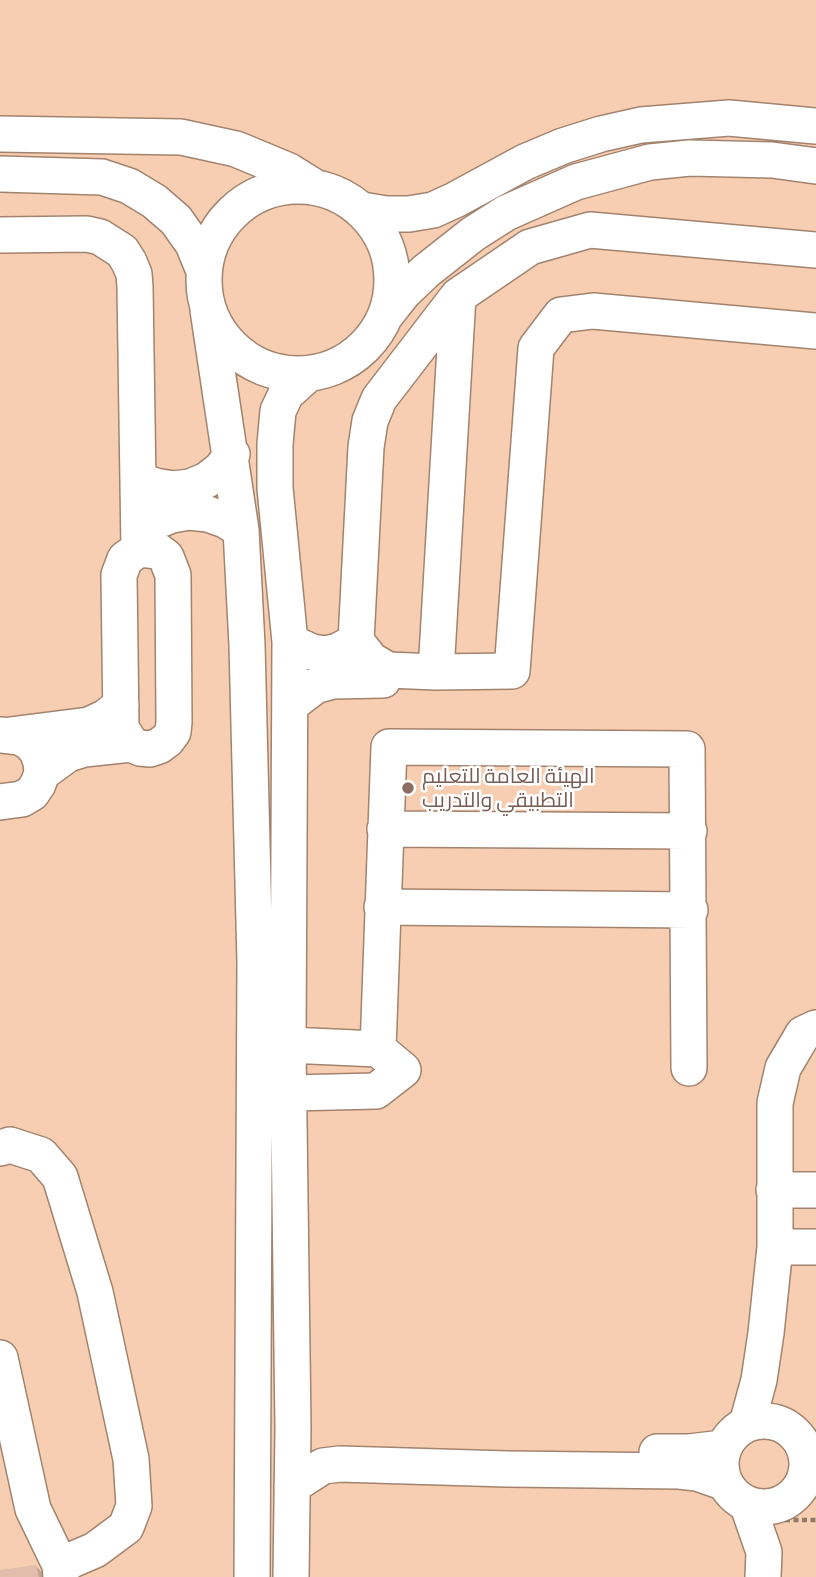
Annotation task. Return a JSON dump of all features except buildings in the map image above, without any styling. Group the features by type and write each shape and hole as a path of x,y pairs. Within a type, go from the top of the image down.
{"street":[{"path":"362,210 409,214 433,210 525,162 563,146 641,125 729,118 816,126"},
{"path":"0,134 181,137 236,149 280,167 313,186 347,199 362,210 377,228 387,248 392,271 391,293 385,316"},
{"path":"208,310 217,329 230,346 247,359 266,369 287,374 308,374 332,368 355,355 373,337 404,292 473,234 506,213 576,182 612,170 650,162 690,158 772,160 816,166"},
{"path":"1,175 102,177 129,186 155,201 176,220 192,244 204,271"},
{"path":"252,1577 255,962 247,645 241,530 232,454 204,291 204,271 210,246 222,223 240,205 263,192 288,186 313,186"},
{"path":"816,250 590,230 530,247 458,296 379,399 370,421 366,447 356,641 371,660 388,670 436,673 512,671 536,348 561,315 593,311 816,331"},
{"path":"0,234 87,234 100,237 122,251 129,262 135,287 139,541"},
{"path":"436,673 458,296"},
{"path":"291,1577 293,1428 288,1045 290,642 275,488 275,444 278,411 286,394 308,374"},
{"path":"139,480 164,488 190,487 207,480 221,469 232,454"},
{"path":"131,744 121,727 119,575 125,559 139,541 163,519 189,512 208,514 241,530"},
{"path":"42,773 61,758 84,749 131,744 141,748 159,746 173,732 173,575 166,557 139,541"},
{"path":"290,642 312,652 326,654 338,652 356,641"},
{"path":"290,705 315,685 333,681 383,680 388,670"},
{"path":"5,735 89,725 106,718 121,705"},
{"path":"0,802 22,799 32,793 42,773 37,751 30,743 20,737 5,735"},
{"path":"378,1049 388,747 687,749 689,1068"},
{"path":"385,830 689,831"},
{"path":"382,906 690,910"},
{"path":"764,1565 757,1503 720,1465 759,1380 775,1247 775,1103 783,1069 803,1034 816,1028"},
{"path":"288,1045 378,1049 403,1070 376,1091 290,1093"},
{"path":"0,1148 9,1145 41,1155 60,1177 95,1292 131,1459 135,1506 126,1527 61,1571 33,1508 0,1358"},
{"path":"774,1190 816,1190"},
{"path":"775,1247 816,1247"},
{"path":"766,1333 771,1380 782,1424"},
{"path":"253,1521 293,1502 323,1466 340,1464 679,1471 697,1473 757,1503 797,1492 806,1475 807,1455 798,1436 782,1424 758,1420 735,1436 689,1452 505,1454 334,1446 293,1428"}],"path":[{"path":"757,1503 816,1520"}],"shaded area":[{"name":"الهيئة العامة للتعليم التطبيقي والتدريب","path":"0,0 816,0 816,1577 0,1577"}],"place":[{"name":"الهيئة العامة للتعليم التطبيقي والتدريب","path":"408,788"}]}
